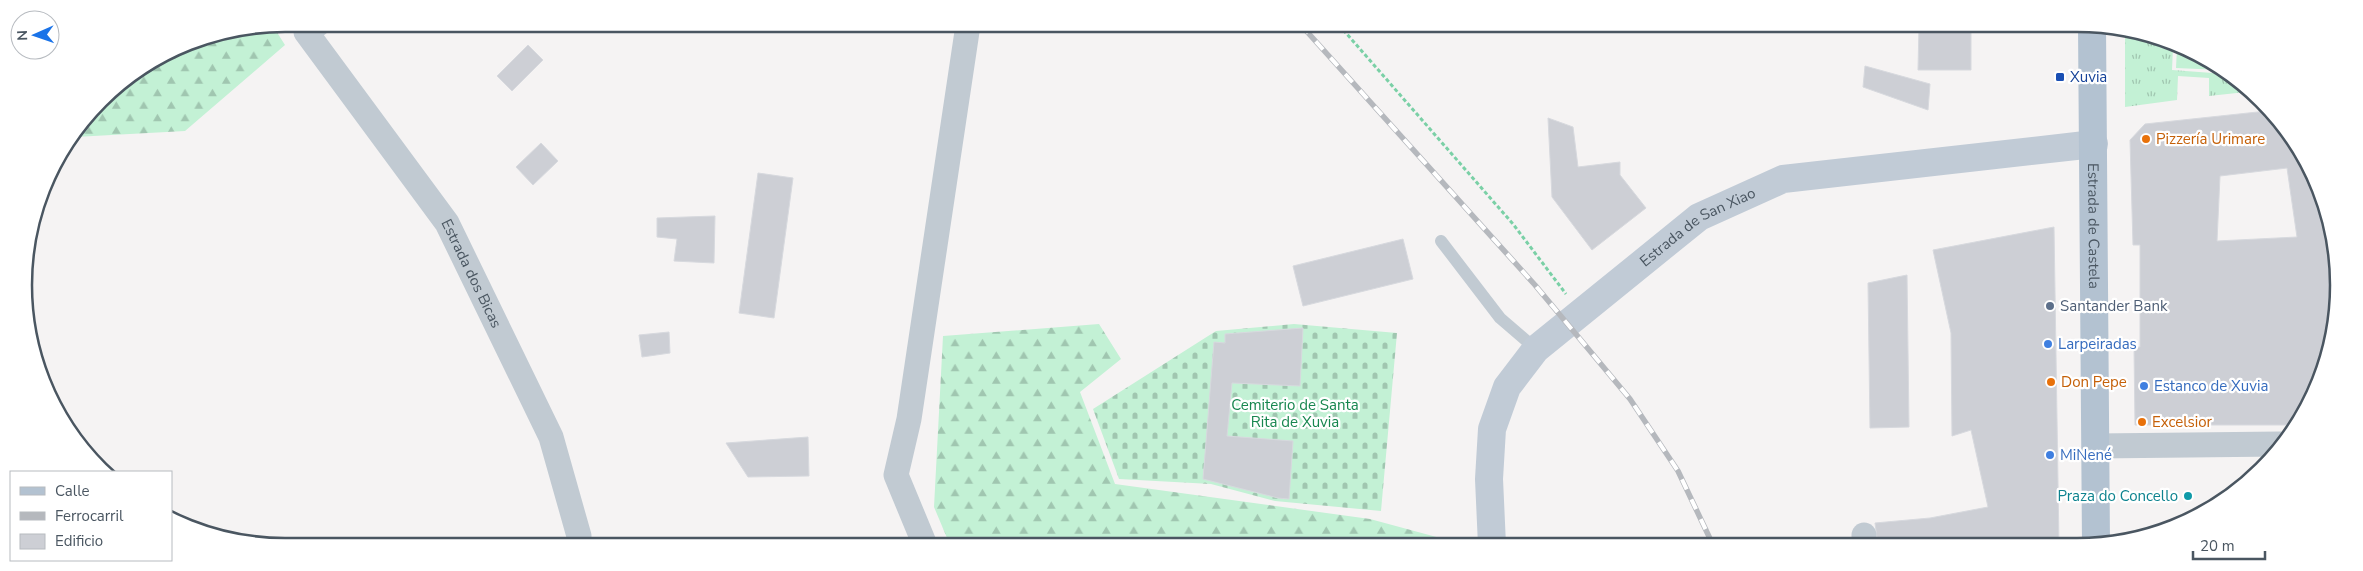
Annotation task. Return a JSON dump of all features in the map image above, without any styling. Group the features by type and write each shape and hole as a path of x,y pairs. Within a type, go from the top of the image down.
{"main road":[{"name":"Estrada de Castela","path":"2092,33 2096,538"}],"street":[{"name":"Estrada dos Bicas","path":"315,32 448,223 551,437 579,539"},
{"path":"922,539 896,476 909,419 967,32"},
{"name":"Estrada de San Xiao","path":"1492,539 1489,479 1492,429 1507,386 1536,349 1699,217 1783,179 2094,144"},
{"path":"2096,446 2275,444"}],"lane":[{"path":"1441,241 1500,318 1536,349"}],"path":[{"path":"1346,32 1513,224 1581,314"}],"green space":[{"path":"277,33 285,45 185,131 81,137 95,119 119,95 159,66 189,52 220,41 236,37"},
{"path":"2125,37 2173,52 2172,70 2215,73 2241,93 2209,96 2209,78 2178,76 2177,100 2125,107"},
{"path":"2177,53 2209,69 2176,68"},
{"path":"1099,324 1121,359 1080,392 1115,484 1370,519 1444,539 947,539 934,507 943,336"},
{"name":"Cemiterio de Santa Rita de Xuvia","path":"1294,324 1397,333 1381,511 1275,501 1211,484 1119,479 1093,409 1216,331"}],"building":[{"path":"1919,32 1971,32 1971,70 1918,70"},
{"path":"528,45 543,60 512,91 497,76"},
{"path":"1865,66 1930,84 1928,110 1863,87"},
{"path":"2261,112 2278,131 2297,159 2317,204 2326,236 2330,269 2330,302 2326,335 2317,367 2297,412 2289,425 2135,425 2134,347 2140,347 2140,245 2133,245 2130,140 2145,124","holes":["2287,168 2297,237 2217,241 2220,176"]},
{"path":"1548,118 1573,127 1578,167 1620,162 1620,175 1646,208 1592,250 1552,197"},
{"path":"541,143 558,161 533,185 516,167"},
{"path":"758,173 793,178 774,318 739,313"},
{"path":"715,216 714,263 674,261 677,239 657,237 657,218"},
{"path":"2054,227 2059,539 1877,539 1875,523 1930,518 1988,507 1971,430 1952,436 1951,333 1933,250"},
{"path":"1403,239 1413,279 1303,306 1293,266"},
{"path":"1907,275 1909,427 1870,428 1868,283"},
{"path":"1303,328 1300,386 1232,383 1227,436 1293,441 1289,499 1278,498 1203,479 1214,342 1225,343 1225,334"},
{"path":"669,332 670,353 642,357 639,335"},
{"path":"808,437 809,476 748,477 726,443"}],"railway":[{"path":"1307,32 1535,285 1630,399 1678,471 1710,539"}],"place":[{"name":"Xuvia","path":"2060,77"},
{"name":"Pizzería Urimare","path":"2146,139"},
{"name":"Santander Bank","path":"2050,306"},
{"name":"Larpeiradas","path":"2048,344"},
{"name":"Don Pepe","path":"2051,382"},
{"name":"Estanco de Xuvia","path":"2144,386"},
{"name":"Excelsior","path":"2142,422"},
{"name":"MiNené","path":"2050,455"},
{"name":"Praza do Concello","path":"2188,496"}]}
